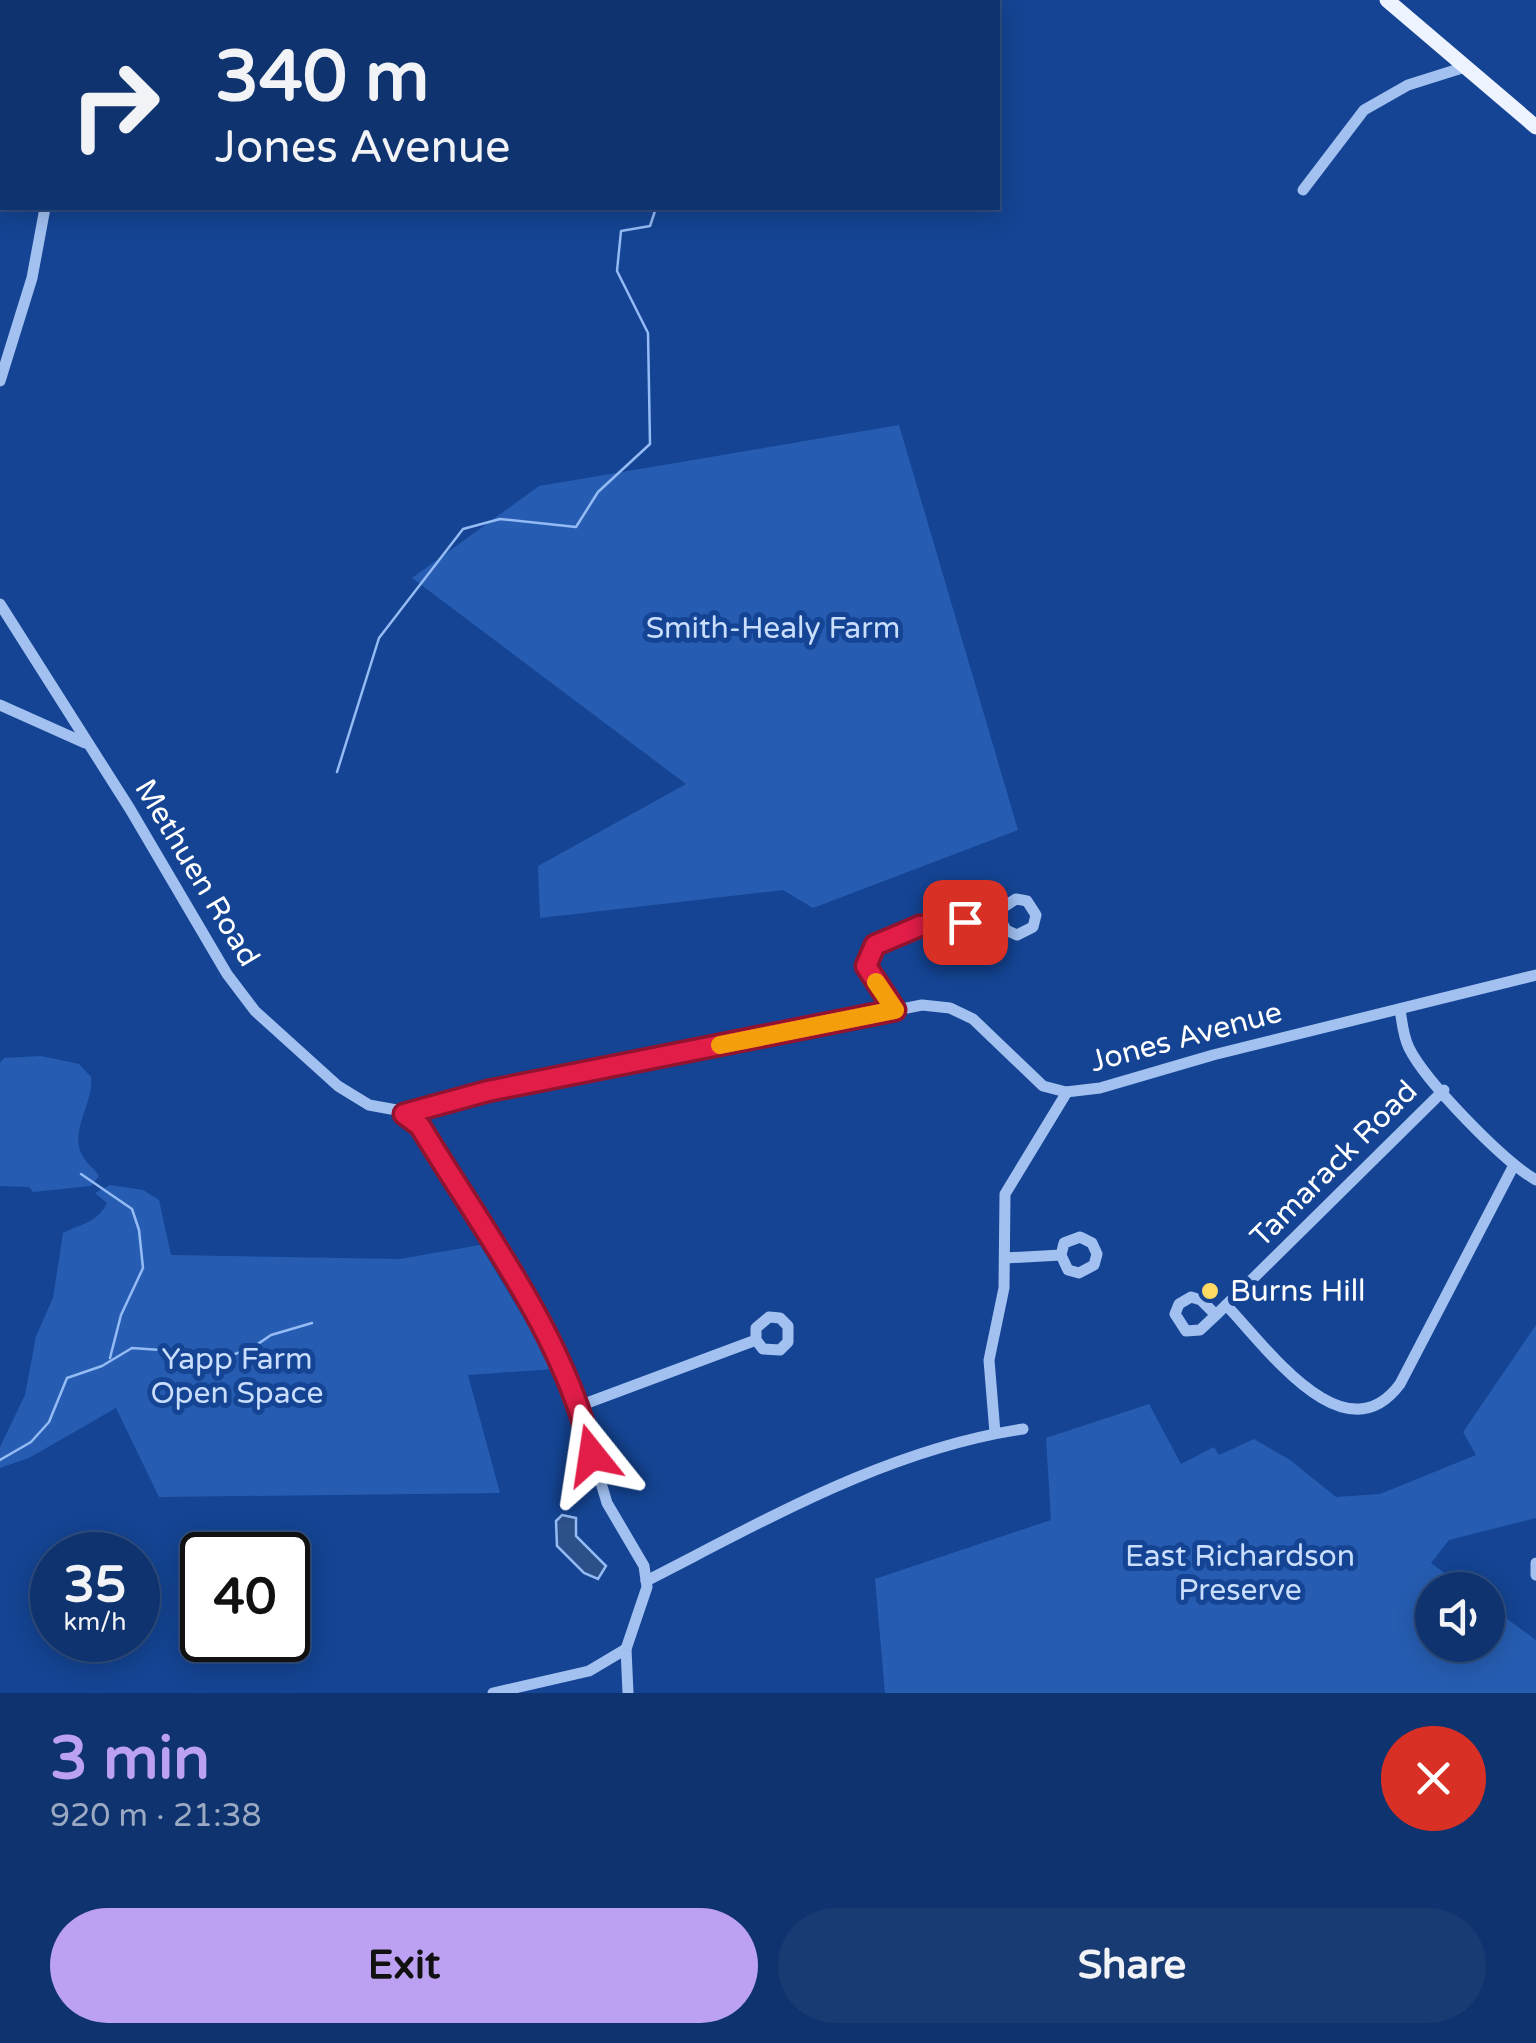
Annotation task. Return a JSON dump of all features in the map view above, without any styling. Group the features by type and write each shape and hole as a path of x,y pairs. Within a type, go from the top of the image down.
{"main road":[{"path":"1387,0 1536,128"}],"street":[{"path":"1303,190 1364,110 1408,85 1462,68"},
{"path":"0,381 32,278 45,210"},
{"name":"Methuen Road","path":"0,604 217,958 255,1011 338,1086 369,1105 404,1114"},
{"path":"0,705 88,745"},
{"path":"895,1010 866,966 875,945 930,924 1000,919"},
{"name":"Jones Avenue","path":"404,1114 488,1091 922,1005 950,1008 995,1037 1044,1086 1068,1092 1536,975"},
{"path":"1400,1009 1408,1045 1514,1165 1536,1180"},
{"name":"Tamarack Road","path":"1216,1315 1444,1090"},
{"path":"995,1433 989,1360 1002,1302 1004,1202 1008,1186 1068,1092"},
{"path":"404,1114 420,1126 509,1271 579,1406 600,1488 644,1566 646,1581 640,1617 626,1649 628,1693"},
{"path":"1226,1305 1318,1398 1346,1410 1377,1404 1400,1384 1514,1165"},
{"path":"1005,1258 1060,1255"},
{"path":"579,1406 756,1340"},
{"path":"646,1581 822,1492 936,1448 1023,1428"},
{"path":"1536,1563 1536,1575"},
{"path":"493,1693 589,1671 626,1649"}],"green space":[{"name":"Smith-Healy Farm","path":"899,425 1018,830 813,908 783,890 540,918 538,866 686,784 412,578 539,486"},
{"path":"41,1056 79,1064 91,1077 78,1137 83,1157 99,1176 91,1186 33,1192 29,1187 0,1186 0,1063 4,1058"},
{"name":"Yapp Farm Open Space","path":"110,1185 143,1190 159,1200 171,1255 400,1259 480,1245 554,1369 468,1375 500,1493 159,1497 116,1408 29,1458 0,1468 0,1447 25,1395 36,1336 53,1298 63,1233 98,1215 107,1203 95,1193"},
{"name":"East Richardson Preserve","path":"1536,1325 1536,1518 1449,1540 1431,1563 1443,1572 1415,1572 1415,1662 1505,1662 1505,1617 1536,1640 1536,1693 885,1693 875,1579 1051,1520 1046,1438 1149,1404 1181,1464 1214,1447 1219,1455 1254,1439 1290,1460 1336,1497 1380,1494 1476,1455 1463,1432"}],"shaded area":[{"path":"562,1515 576,1518 576,1536 606,1566 598,1579 584,1573 557,1546 556,1521"}],"waterway":[{"path":"337,772 379,638 463,529 500,519 576,527 598,492 650,444 648,333 617,271 621,231 650,226 655,210"},
{"path":"81,1174 132,1209 139,1230 143,1268 121,1315 110,1358"},
{"path":"0,1460 31,1442 49,1422 67,1378 102,1366 132,1348 232,1355 271,1335 312,1323"}],"slow traffic":[{"path":"720,1045 895,1010 876,982"}],"place":[{"name":"Burns Hill","path":"1210,1291"}],"route":[{"path":"592,1455 574,1392 547,1336 420,1126 404,1114 488,1091 895,1010 866,966 870,951 880,941 920,926 965,922"}]}
